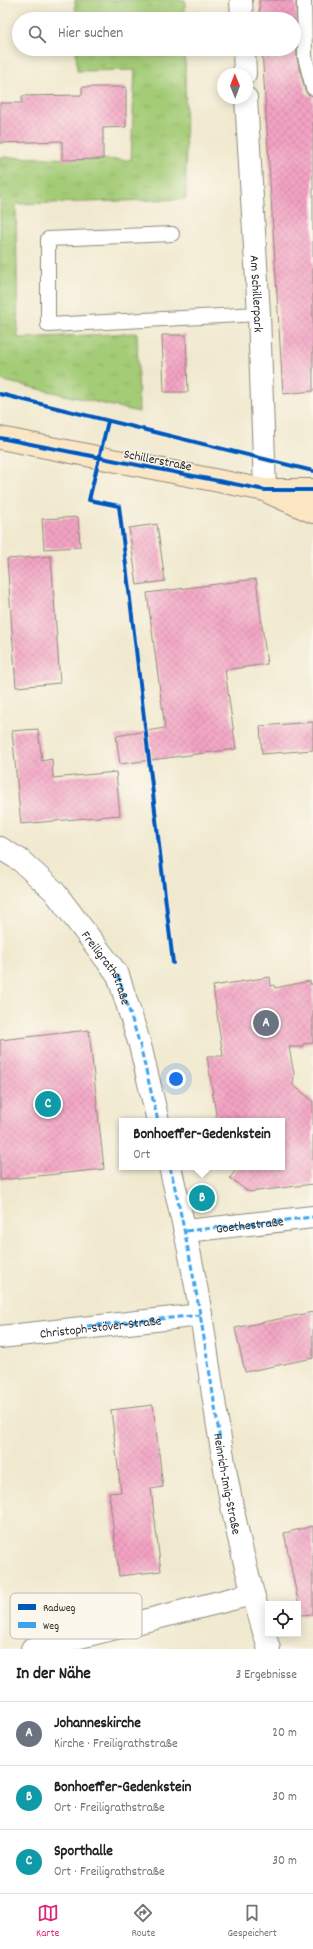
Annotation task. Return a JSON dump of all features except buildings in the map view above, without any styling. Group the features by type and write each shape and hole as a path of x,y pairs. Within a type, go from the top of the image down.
{"main road":[{"name":"Schillerstraße","path":"0,438 265,490 313,490"},
{"name":"Schillerstraße","path":"265,490 313,512"}],"street":[{"path":"241,0 242,12"},
{"path":"244,56 245,68"},
{"name":"Am Schillerpark","path":"246,104 259,314 265,490"},
{"name":"Freiligrathstraße","path":"0,848 20,860 54,891 118,975 140,1045 157,1118"},
{"path":"171,1170 186,1231 201,1315"},
{"name":"Goethestraße","path":"186,1231 313,1217"},
{"name":"Christoph-Stöver-Straße","path":"0,1337 201,1315"},
{"name":"Heinrich-Imig-Straße","path":"201,1315 220,1440 235,1521 252,1594 268,1649"},
{"path":"142,1622 252,1594"},
{"path":"32,1649 72,1639"}],"lane":[{"path":"304,0 305,57 313,88"},
{"path":"172,234 48,239 48,325 259,314"}],"green space":[{"path":"75,0 185,0 185,12 76,12"},
{"path":"76,56 185,56 186,199 16,204 18,338 137,333 139,412 0,380 0,157 131,160 135,70 77,71"}],"marked path":[{"path":"118,975 140,1045 157,1118"},
{"path":"171,1170 192,1269 220,1440"},
{"path":"186,1231 313,1217"},
{"path":"87,1326 201,1315"}],"cycle path":[{"path":"0,394 313,471"},
{"path":"108,421 89,500 119,506 173,963"},
{"path":"0,438 265,490 313,490"}],"place":[{"name":"Johanneskirche","path":"266,1023"},
{"name":"Sporthalle","path":"48,1104"},
{"name":"Bonhoeffer-Gedenkstein","path":"202,1198"}]}
